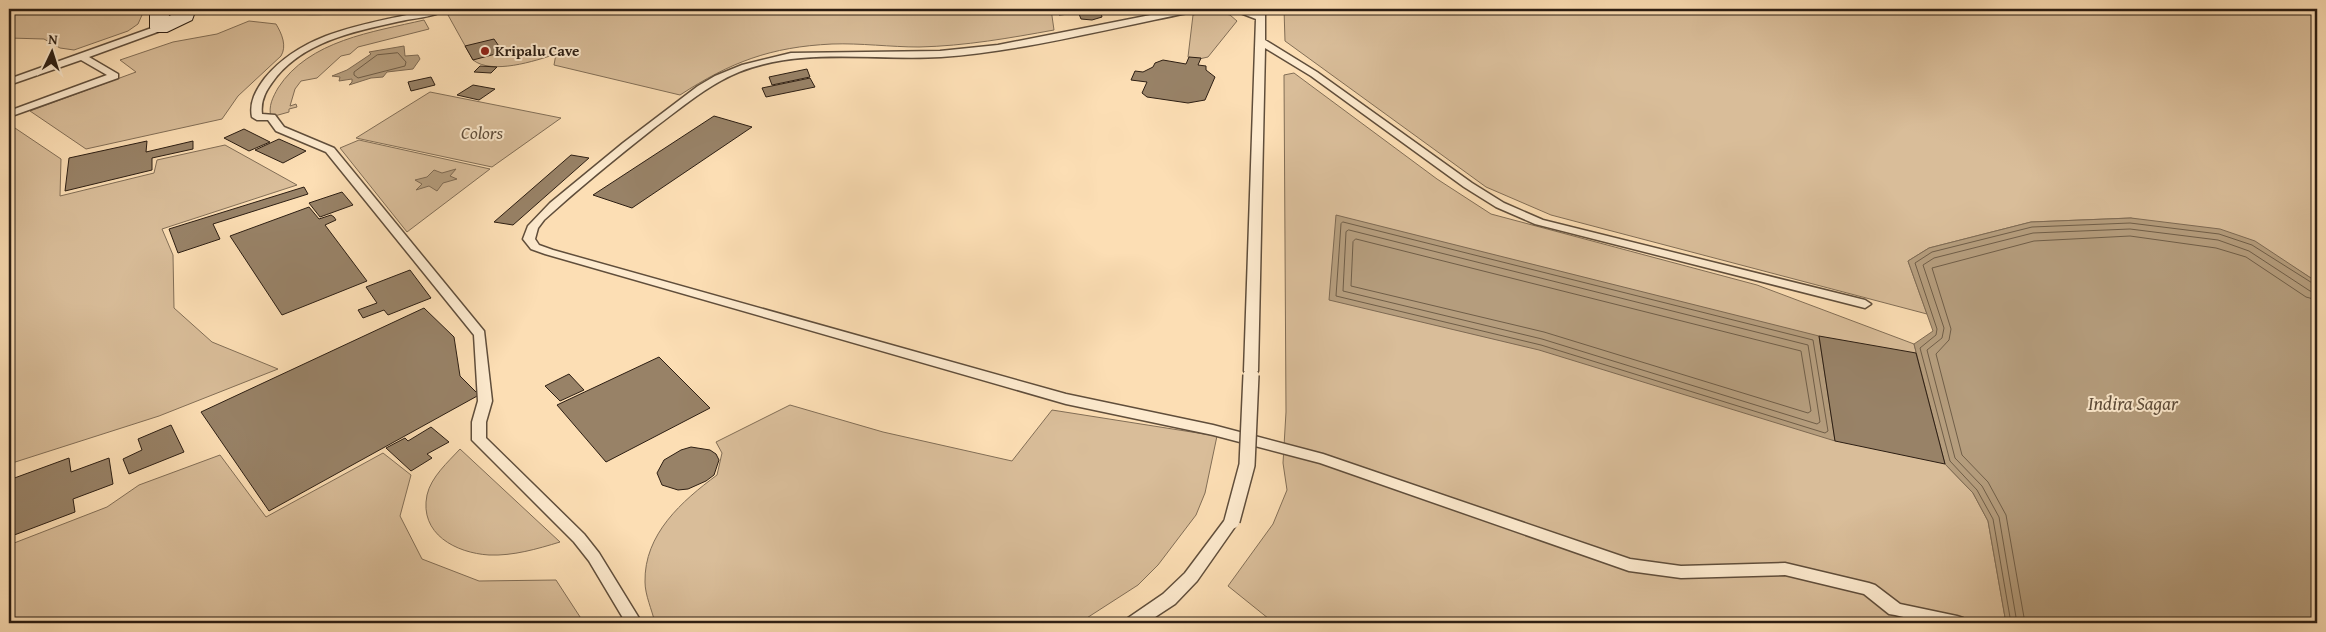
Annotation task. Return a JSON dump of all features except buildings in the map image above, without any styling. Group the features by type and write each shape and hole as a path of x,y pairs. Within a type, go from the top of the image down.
{"street":[{"path":"159,9 160,28 185,16 186,9"}],"lane":[{"path":"442,9 345,32 303,51 281,66 268,80 258,97 255,109 257,117 271,117 280,129 330,150 480,334 485,401 479,422 479,440 579,538 594,557 634,623"},
{"path":"1193,9 998,48 940,54 791,56 745,66 718,79 688,98 609,158 540,218 532,228 529,239 535,247 549,252 1056,396 1213,430 1323,459 1629,564 1682,572 1785,569 1869,589 1896,609 1957,623"},
{"path":"1134,623 1169,599 1191,577 1232,521 1244,490 1250,450 1261,13 1234,9"},
{"path":"9,82 160,28"},
{"path":"1261,42 1314,74 1468,185 1500,205 1531,219 1865,304"},
{"path":"9,114 115,76 83,57"}],"green space":[{"path":"9,9 141,9 142,15 138,24 128,31 74,50 60,48 44,39 9,38"},
{"path":"263,9 376,9 348,13 305,15"},
{"path":"464,9 1051,9 1054,30 953,45 908,47 832,44 789,49 752,58 734,65 680,95 554,65 556,54 502,67 481,64 473,60 448,15"},
{"path":"1284,9 2317,9 2317,282 2295,268 2131,218 2031,222 1929,248 1908,261 1927,314 1551,215 1486,187 1285,41"},
{"path":"1211,11 1230,15 1237,21 1208,57 1199,59 1188,57 1193,15"},
{"path":"424,20 429,29 358,47 350,54 341,56 317,78 301,81 295,89 290,106 296,104 297,107 289,109 289,112 271,117 271,105 278,88 291,72 307,59 324,49 364,34"},
{"path":"249,21 276,24 283,40 283,52 238,96 222,119 86,149 30,111 136,72 120,60 173,42 217,34"},
{"path":"1294,73 1437,179 1491,214 1757,285 1914,344 1945,464 1973,493 1988,521 2006,623 1274,623 1228,586 1273,524 1287,490 1283,463 1286,412 1284,75"},
{"name":"Colors","path":"430,92 561,118 492,167 356,138"},
{"path":"9,124 61,159 60,196 154,173 157,160 225,145 297,185 162,229 173,255 174,308 212,342 278,369 159,416 9,464"},
{"path":"359,140 490,169 407,232 340,148"},
{"path":"790,405 883,432 1012,461 1052,410 1217,436 1205,493 1196,515 1158,565 1138,585 1079,623 655,623 647,597 645,582 646,565 658,534 668,520 691,496 717,475 722,453 716,442"},
{"path":"460,449 560,542 516,553 489,555 464,550 443,539 434,531 426,509 429,488 436,476"},
{"path":"383,453 411,475 400,516 422,559 479,581 556,580 584,623 9,623 9,545 107,507 139,485 220,455 266,517"}],"water":[{"path":"404,46 405,56 418,55 420,59 413,69 387,72 383,77 371,78 349,85 352,79 339,81 340,77 332,76 347,70 371,54 369,52"},
{"path":"456,169 450,176 457,179 443,183 437,191 429,186 416,190 422,184 415,180 427,177 434,170 442,173"},
{"path":"1336,215 1819,336 1835,441 1539,350 1329,300"},
{"name":"Indira Sagar","path":"2131,218 2220,229 2255,241 2317,282 2317,623 2006,623 1988,521 1973,493 1945,464 1914,344 1933,331 1908,261 1929,248 2031,222"}],"place":[{"name":"Kripalu Cave","path":"485,51"}]}
